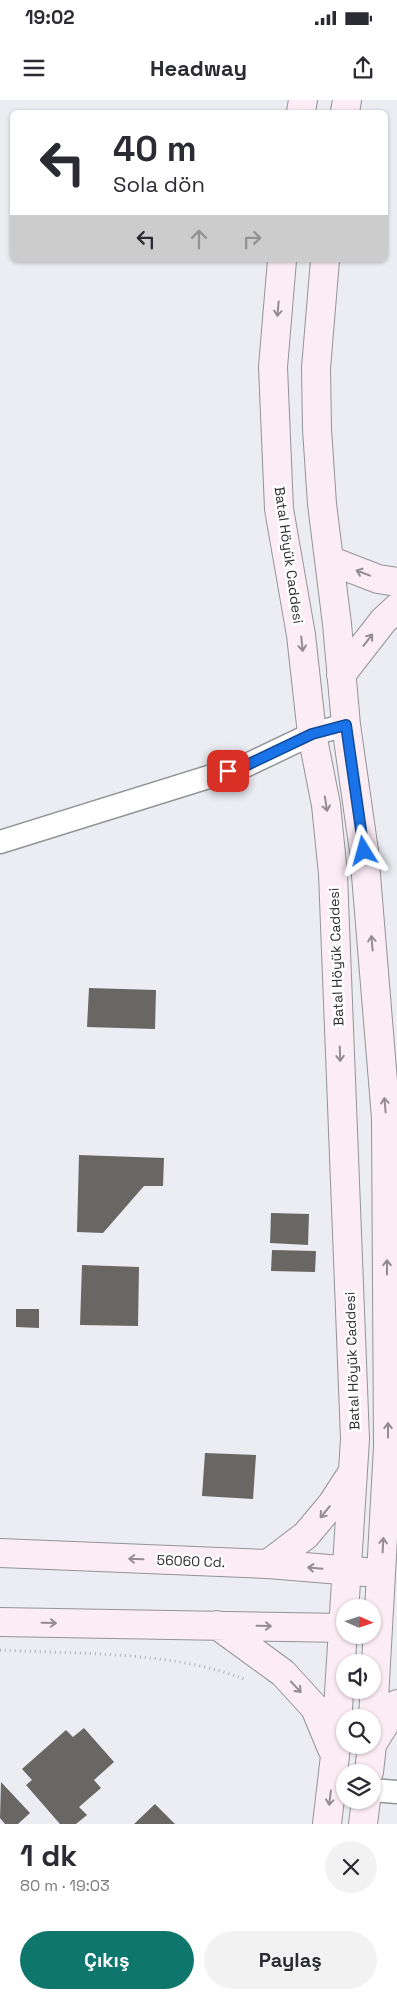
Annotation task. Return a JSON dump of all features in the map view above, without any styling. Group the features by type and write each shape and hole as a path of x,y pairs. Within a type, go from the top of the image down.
{"main road":[{"name":"Batal Höyük Caddesi","path":"282,262 273,367 280,509 301,635 312,734 326,805 333,874 355,1439 346,1599"},
{"path":"325,262 316,368 316,420 322,504 346,725 364,851 386,1118 392,1485 389,1574 375,1709"},
{"path":"329,560 378,579 397,582"},
{"path":"341,675 383,621 397,608"},
{"path":"268,1564 306,1535 332,1504 353,1472"},
{"name":"56060 Cd.","path":"0,1553 268,1564 389,1574"},
{"path":"0,1622 336,1628"},
{"path":"217,1625 283,1673 315,1708 335,1756"},
{"name":"Batal Höyük Caddesi","path":"327,1824 335,1756 343,1644"},
{"path":"381,1730 397,1704"},
{"path":"363,1824 365,1809"}],"street":[{"path":"0,842 247,765 312,734 346,725"},
{"path":"381,1791 397,1792"}],"path":[{"path":"0,1650 146,1658 199,1666 245,1679 252,1684"}],"building":[{"path":"89,988 156,990 155,1029 87,1027"},
{"path":"79,1155 164,1158 163,1186 144,1186 103,1233 77,1232"},
{"path":"271,1213 309,1214 308,1245 270,1243"},
{"path":"272,1250 316,1251 315,1272 271,1271"},
{"path":"82,1265 139,1267 138,1326 80,1325"},
{"path":"16,1309 39,1309 39,1328 16,1327"},
{"path":"205,1453 256,1455 253,1499 202,1496"},
{"path":"84,1728 114,1762 94,1780 101,1788 79,1807 87,1815 76,1824 60,1824 26,1785 32,1780 22,1769 66,1730 73,1737"},
{"path":"1,1782 30,1813 18,1824 5,1824 0,1818"},
{"path":"155,1804 175,1824 134,1824"}],"route":[{"path":"228,771 247,765 312,734 346,725 364,851"}]}
